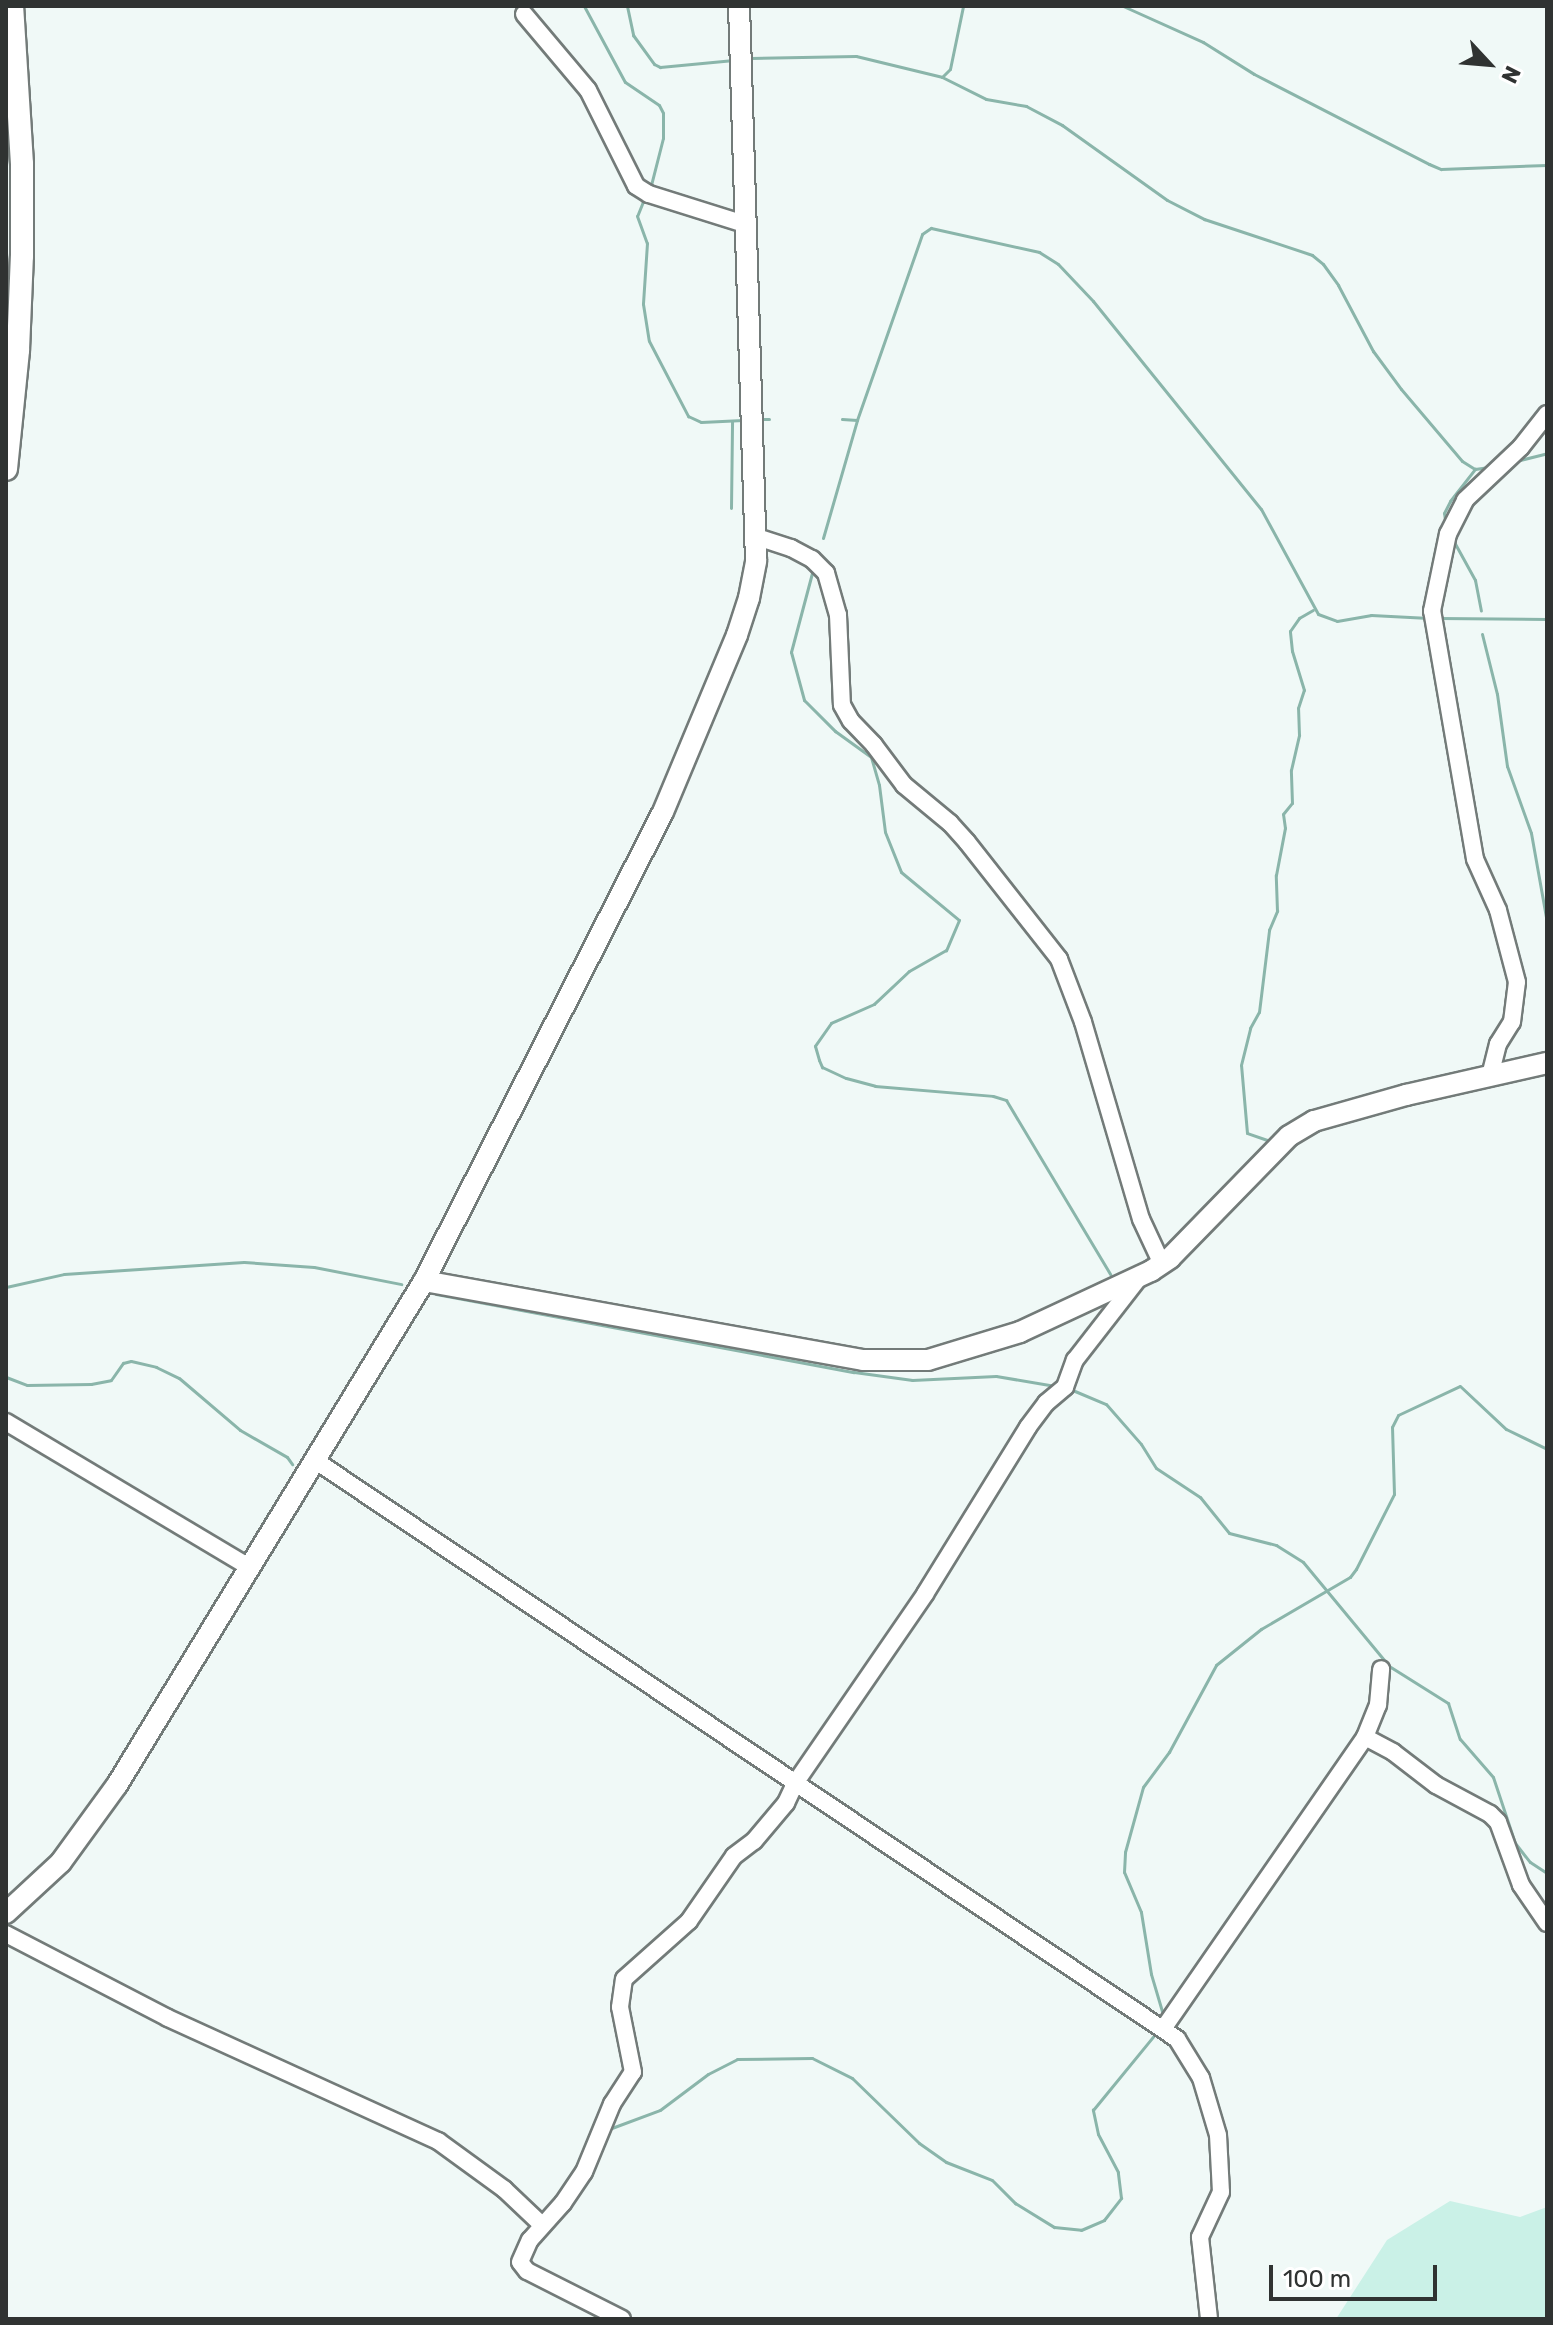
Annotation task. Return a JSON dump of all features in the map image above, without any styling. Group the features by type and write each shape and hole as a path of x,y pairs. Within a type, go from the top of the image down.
{"highway":[{"path":"6,469 18,350 22,256 22,148 12,6"}],"main road":[{"path":"6,1913 44,1882 89,1825 158,1719 316,1461 396,1322 424,1281 681,773 749,598 755,572 739,6"},
{"path":"424,1281 863,1360 928,1360 990,1342 1138,1279 1162,1264 1300,1128 1330,1115 1547,1063"}],"street":[{"path":"524,14 576,72 599,109 632,180 646,193 744,224"},
{"path":"1490,1076 1498,1044 1512,1022 1517,982 1498,910 1475,859 1432,611 1448,534 1465,500 1521,447 1547,414"},
{"path":"754,536 791,548 812,559 826,573 838,615 842,705 851,721 874,745 904,785 950,823 1059,959 1083,1022 1141,1219 1162,1264"},
{"path":"622,2319 523,2267 523,2252 584,2172 612,2104 633,2072 620,2007 624,1979 689,1921 734,1856 754,1841 780,1810 925,1594 1040,1409 1065,1387 1075,1360 1138,1279"},
{"path":"6,1422 249,1567"},
{"path":"316,1461 1163,2029 1193,2061 1218,2135 1221,2192 1200,2237 1209,2319"},
{"path":"1163,2029 1365,1737 1378,1705 1381,1669"},
{"path":"1365,1737 1393,1752 1436,1785 1482,1807 1498,1822 1528,1899 1547,1923"},
{"path":"6,1934 168,2018 438,2141 504,2189 542,2225"}],"green space":[{"path":"1450,2201 1520,2217 1547,2207 1547,2319 1336,2319 1387,2240"}],"waterway":[{"path":"584,6 625,82 659,105 663,113 663,138 650,189"},
{"path":"627,6 633,35 654,64 660,67 734,60"},
{"path":"942,77 950,69 963,6"},
{"path":"1123,6 1203,42 1254,74 1441,169 1547,165"},
{"path":"751,58 856,56 942,77 986,99 1026,106 1062,125 1167,200 1204,219 1312,255 1323,264 1338,285 1373,351 1401,389 1462,461 1475,469 1489,467"},
{"path":"644,199 637,216 647,243 643,304 649,341 688,416 701,422 743,420"},
{"path":"842,419 857,420 922,234 931,228 1039,252 1058,264 1093,301 1261,509 1318,614 1337,621 1371,615 1429,618"},
{"path":"762,419 769,419"},
{"path":"823,538 857,420"},
{"path":"731,508 732,421"},
{"path":"1516,461 1547,453"},
{"path":"1446,527 1444,513 1475,469"},
{"path":"1453,540 1475,580 1481,610"},
{"path":"812,573 791,652 804,700 835,731 871,757 879,785 885,832 901,872 959,920 946,950 909,971 874,1004 831,1023 815,1046 819,1060 822,1067 875,1086 993,1096 1006,1100 1110,1274"},
{"path":"1270,1141 1247,1133 1241,1065 1250,1028 1259,1012 1269,930 1277,911 1276,875 1285,828 1283,814 1292,803 1291,770 1299,735 1298,708 1304,690 1292,651 1290,631 1299,618 1313,610"},
{"path":"1439,618 1547,619"},
{"path":"1482,634 1497,694 1507,766 1531,833 1547,923"},
{"path":"6,1287 64,1274 244,1262 314,1267 401,1284"},
{"path":"436,1294 854,1372 912,1380 996,1376 1055,1386"},
{"path":"6,1377 27,1385 91,1384 111,1380 123,1363 131,1361 156,1367 179,1378 240,1430 287,1457 292,1464"},
{"path":"1164,2018 1151,1974 1141,1912 1124,1872 1125,1852 1143,1787 1169,1752 1216,1665 1261,1629 1350,1577 1356,1569 1394,1494 1392,1427 1398,1415 1460,1386 1506,1429 1547,1449"},
{"path":"1070,1389 1106,1404 1141,1444 1156,1468 1200,1497 1229,1533 1276,1545 1303,1562 1389,1666 1448,1703 1460,1739 1493,1777 1515,1843 1530,1862 1547,1873"},
{"path":"609,2129 660,2110 708,2074 737,2059 812,2058 852,2078 919,2143 946,2162 992,2180 1015,2203 1054,2227 1081,2230 1104,2220 1121,2198 1118,2172 1098,2134 1093,2110 1156,2033"}]}
